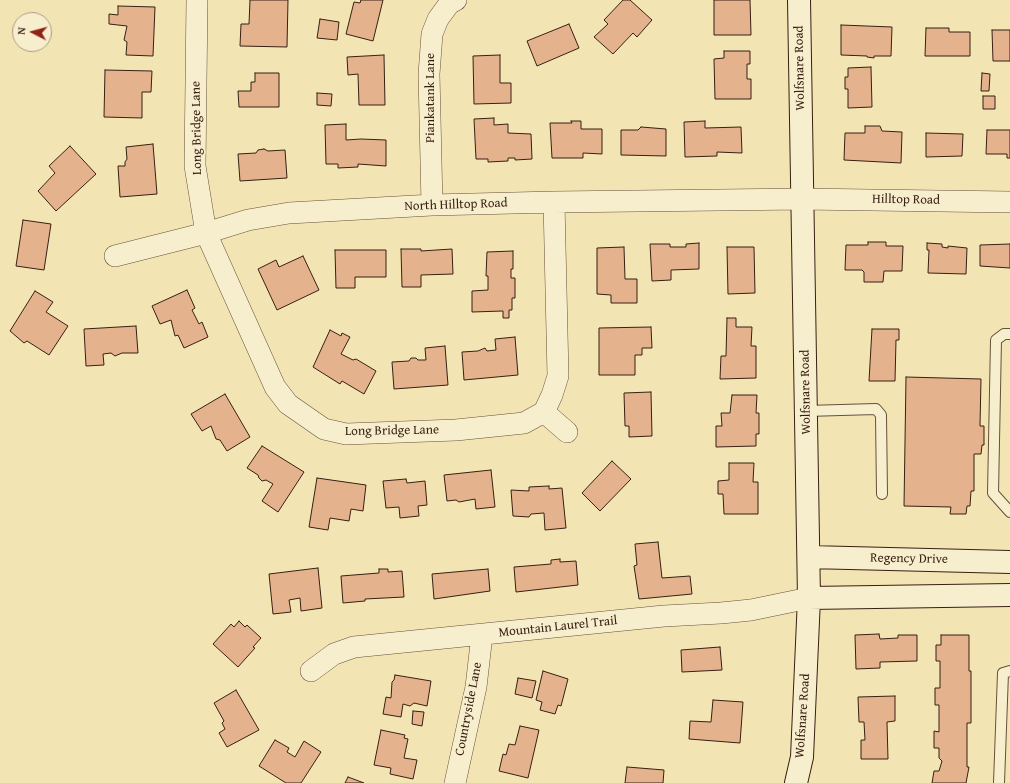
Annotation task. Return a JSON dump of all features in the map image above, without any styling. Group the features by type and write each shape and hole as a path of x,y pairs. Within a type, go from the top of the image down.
{"street":[{"name":"Long Bridge Lane","path":"197,0 195,166 206,233 275,387 288,404 324,429 346,434 456,430 524,423 544,412"},
{"name":"Piankatank Lane","path":"432,205 430,74 432,34 438,19 449,4 456,0"},
{"name":"Wolfsnare Road","path":"796,783 802,757 810,598 799,0"},
{"name":"North Hilltop Road","path":"115,256 206,233 248,220 288,213 432,205 802,199"},
{"name":"Hilltop Road","path":"802,199 1010,202"},
{"path":"554,202 558,376 544,412 567,432"},
{"name":"Regency Drive","path":"809,557 1010,562"},
{"path":"810,598 1010,595"},
{"name":"Mountain Laurel Trail","path":"311,671 334,654 354,647 664,616 736,611 802,601 810,598"},
{"name":"Countryside Lane","path":"454,783 476,687 482,635"}],"lane":[{"path":"1010,334 1004,334 996,340 993,493 1010,512"},
{"path":"806,411 876,409 881,415 882,494"},
{"path":"999,783 1003,673 1010,671"}],"building":[{"path":"250,0 288,0 287,47 240,46 241,24 249,24"},
{"path":"361,0 383,0 373,41 346,34 354,2 360,3"},
{"path":"623,0 630,0 652,20 637,37 633,33 613,54 594,37 608,24 604,20"},
{"path":"714,0 750,0 751,35 714,35"},
{"path":"118,6 155,7 153,56 126,55 127,42 124,40 127,26 109,24 109,14 118,15"},
{"path":"320,19 339,22 337,40 317,38"},
{"path":"569,24 579,48 537,66 527,41"},
{"path":"841,25 892,27 891,56 874,56 874,58 867,56 841,55"},
{"path":"926,28 949,28 949,32 970,32 970,56 925,56"},
{"path":"992,30 1010,30 1010,61 993,61"},
{"path":"724,51 750,51 750,64 747,64 747,79 751,79 751,99 715,99 714,59 724,58"},
{"path":"384,55 385,105 359,105 358,74 348,75 347,57"},
{"path":"500,55 500,83 511,83 511,103 474,104 473,56"},
{"path":"871,67 872,107 848,108 848,89 845,89 845,77 848,77 848,68"},
{"path":"105,70 152,71 151,92 142,92 142,118 104,117"},
{"path":"255,73 279,73 279,107 239,107 238,91 251,91 251,82 255,82"},
{"path":"982,73 990,74 989,91 981,91"},
{"path":"317,93 332,94 331,106 317,105"},
{"path":"983,96 995,96 995,109 983,109"},
{"path":"494,118 494,125 508,124 508,133 531,134 532,159 515,160 515,158 508,158 508,161 488,162 488,159 476,159 474,119"},
{"path":"571,121 581,121 581,129 602,129 602,154 583,153 583,158 552,158 550,123 572,123"},
{"path":"705,121 705,128 741,127 742,153 717,152 717,156 685,157 684,122"},
{"path":"346,124 346,140 386,140 386,166 358,164 358,167 338,168 338,164 326,164 325,125"},
{"path":"865,126 880,126 882,131 902,132 901,163 844,160 845,133 865,133"},
{"path":"641,127 666,129 666,156 621,155 621,130 638,130"},
{"path":"987,130 1010,130 1010,158 1007,158 1007,154 986,154"},
{"path":"926,133 963,134 962,156 926,157"},
{"path":"153,144 157,194 120,197 118,166 125,166 127,159 126,147"},
{"path":"70,146 96,174 56,211 38,191 55,173 49,166"},
{"path":"264,149 268,151 285,150 287,178 240,181 238,154 256,153 258,150"},
{"path":"23,220 51,224 44,270 16,266"},
{"path":"868,242 886,242 886,246 903,246 902,271 884,271 883,282 864,282 864,272 862,270 845,270 846,245 868,245"},
{"path":"699,243 699,269 671,270 671,280 652,281 650,244 670,244 670,247 686,247 686,244"},
{"path":"927,243 942,244 942,247 948,248 948,246 967,248 966,274 928,273 929,250 927,250"},
{"path":"1010,244 1010,268 980,266 980,245"},
{"path":"624,247 625,279 637,279 637,303 611,303 611,295 597,294 597,248"},
{"path":"727,247 754,247 755,293 728,294"},
{"path":"401,249 421,249 421,251 452,249 453,274 421,275 421,287 402,287"},
{"path":"335,250 386,250 386,277 355,277 355,288 336,288"},
{"path":"513,251 513,269 511,269 511,278 515,278 515,298 512,298 512,310 509,310 509,318 503,318 503,311 472,312 472,291 488,290 488,276 486,276 487,252"},
{"path":"303,256 319,290 277,310 258,269 276,260 279,267"},
{"path":"187,290 195,308 192,310 199,324 202,322 208,337 184,348 178,335 175,336 171,320 160,324 152,306"},
{"path":"35,291 53,302 46,312 68,326 49,355 27,341 24,343 10,331"},
{"path":"727,318 736,318 736,327 752,327 751,346 756,346 756,378 720,379 721,356 726,356"},
{"path":"136,326 138,353 122,353 115,356 111,353 103,354 104,365 86,366 84,329"},
{"path":"651,327 652,348 642,348 642,355 635,355 635,375 599,375 599,328"},
{"path":"872,329 899,329 899,340 896,340 895,381 869,381"},
{"path":"330,330 341,336 342,333 350,337 341,354 353,360 356,359 376,371 364,394 342,381 340,384 313,367"},
{"path":"515,337 518,375 464,380 462,352 478,351 485,348 487,351 496,350 495,339"},
{"path":"445,346 448,385 394,389 392,362 409,361 411,358 426,360 425,348"},
{"path":"906,377 981,379 980,426 984,426 984,445 982,445 981,454 974,454 974,491 971,491 970,506 967,506 966,514 950,514 951,507 904,506"},
{"path":"651,392 652,436 629,437 629,426 625,426 624,393"},
{"path":"225,394 250,437 227,451 220,440 216,439 211,426 202,431 191,414"},
{"path":"732,395 757,395 756,413 759,413 759,434 756,434 756,446 716,447 716,426 722,426 721,413 730,413"},
{"path":"262,446 304,472 278,512 262,501 273,484 266,480 262,481 258,475 247,468"},
{"path":"612,461 631,479 600,511 582,493"},
{"path":"729,463 754,463 753,482 758,482 758,514 724,514 723,494 718,494 718,481 729,480"},
{"path":"491,470 495,507 476,509 475,499 459,502 456,500 447,501 444,475"},
{"path":"317,478 366,485 363,511 351,509 349,521 330,518 328,530 309,527"},
{"path":"406,479 407,483 425,481 427,505 418,506 419,516 400,518 399,507 386,508 383,481"},
{"path":"549,486 549,489 562,488 566,528 545,530 544,513 531,514 529,517 513,516 511,490 529,491 529,487"},
{"path":"658,542 662,578 690,576 692,594 639,599 634,566 637,565 635,544"},
{"path":"560,559 560,562 576,561 578,585 516,592 514,567 551,564 551,560"},
{"path":"318,568 322,608 301,611 300,598 289,600 291,612 273,614 269,574"},
{"path":"379,569 388,569 388,572 402,571 404,597 365,599 365,601 343,603 341,576 379,573"},
{"path":"488,569 490,591 434,599 432,574"},
{"path":"239,621 245,627 247,625 261,638 253,647 255,648 238,667 213,644 231,624 234,627"},
{"path":"879,634 880,639 898,638 898,635 917,635 917,661 880,662 880,668 856,669 855,635"},
{"path":"941,635 969,635 971,723 967,723 967,767 969,767 966,783 932,783 934,771 939,771 942,761 939,758 939,748 934,748 934,731 939,732 939,705 935,705 935,688 940,688 940,661 936,661 936,645 941,645"},
{"path":"720,647 722,670 682,672 681,650"},
{"path":"543,671 568,679 561,706 558,705 555,714 540,710 542,702 536,700"},
{"path":"395,675 431,681 427,706 414,703 410,706 403,704 401,717 383,714 386,697 391,698 392,682"},
{"path":"518,678 536,681 532,698 515,694"},
{"path":"236,690 259,730 227,747 219,733 225,729 222,723 224,721 214,703"},
{"path":"895,696 895,721 887,722 888,759 861,759 861,740 865,740 864,722 859,722 858,697"},
{"path":"713,700 743,702 740,743 689,739 690,721 711,722"},
{"path":"413,711 424,712 422,726 412,724"},
{"path":"520,726 539,730 528,778 499,771 503,754 506,755 509,744 515,745"},
{"path":"381,730 405,735 404,738 408,739 404,758 417,760 413,779 390,774 391,768 374,765"},
{"path":"275,740 289,748 287,752 295,757 304,741 321,752 301,783 286,783 259,766"},
{"path":"627,767 664,770 663,783 625,783"},
{"path":"348,777 364,783 345,783"}]}
